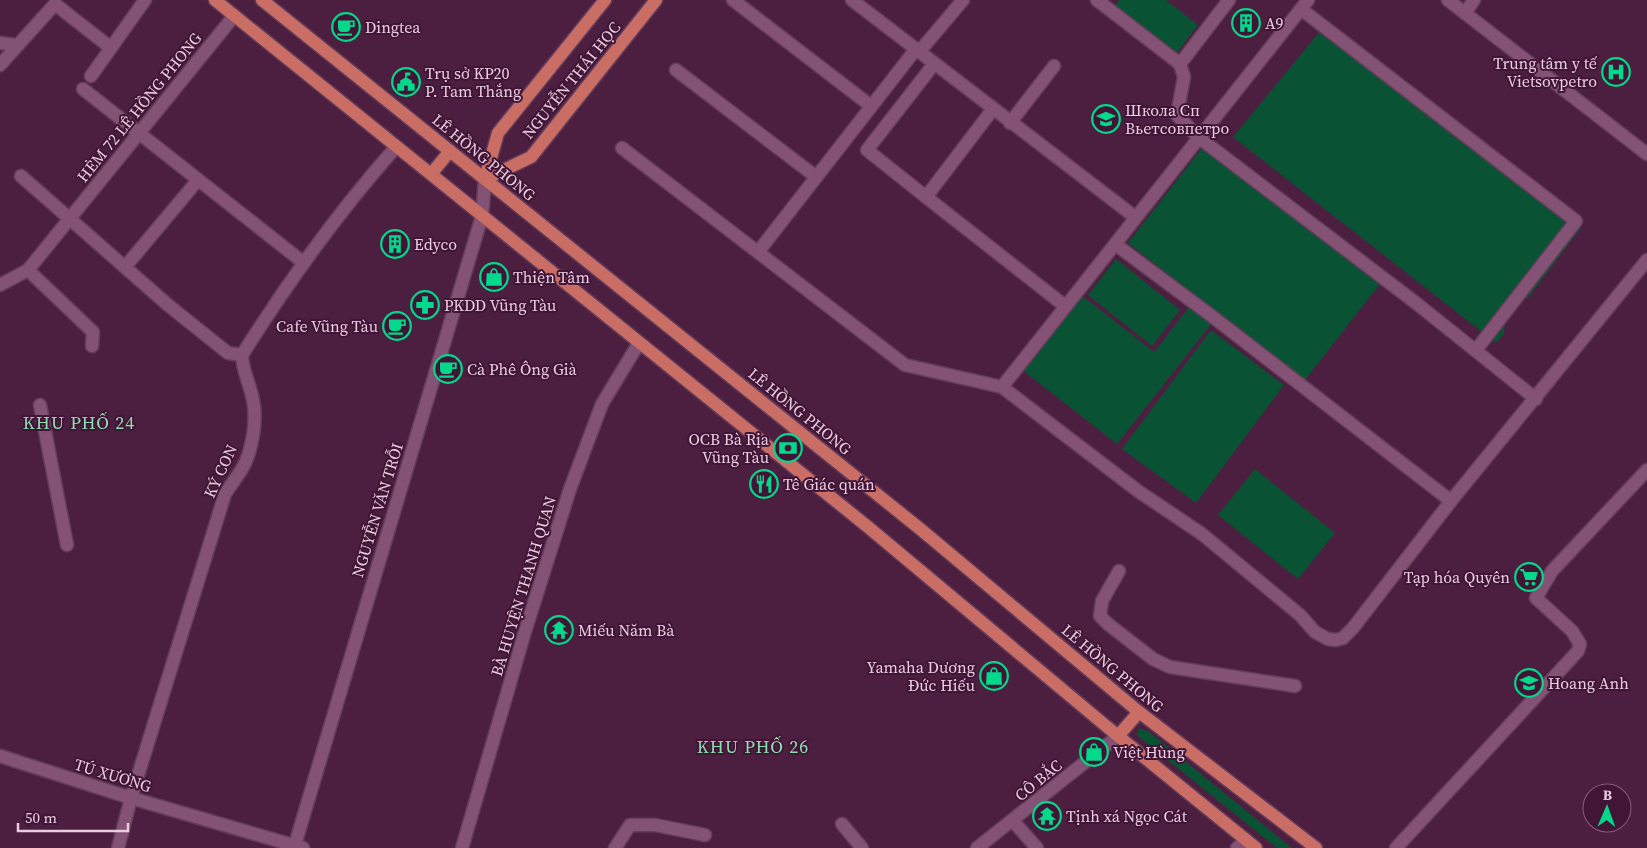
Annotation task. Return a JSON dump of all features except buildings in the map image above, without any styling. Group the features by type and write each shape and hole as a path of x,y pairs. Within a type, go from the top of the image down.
{"main road":[{"path":"215,0 868,527 1246,845"},
{"name":"LÊ HỒNG PHONG","path":"262,0 920,528 1139,712 1316,848"},
{"name":"NGUYỄN THÁI HỌC","path":"485,179 498,132 605,0"},
{"name":"NGUYỄN THÁI HỌC","path":"485,179 531,157 656,0"},
{"path":"430,174 450,151"},
{"path":"1118,736 1139,712"}],"street":[{"path":"91,76 145,0"},
{"path":"733,0 871,106"},
{"path":"852,0 1134,217"},
{"path":"758,252 871,106 963,0"},
{"path":"1097,0 1180,64 1184,78 1177,115 1198,137 1476,350 1536,399"},
{"path":"1180,64 1229,0"},
{"path":"1448,0 1647,154"},
{"path":"1465,13 1474,0"},
{"path":"0,64 55,4 111,48"},
{"path":"1002,387 1115,244 1134,217 1304,4 1576,221 1476,350"},
{"name":"HẺM 72 LÊ HỒNG PHONG","path":"28,270 234,16"},
{"path":"0,42 15,46"},
{"path":"934,64 867,150 1065,306"},
{"path":"1010,122 1054,66"},
{"path":"676,70 816,176"},
{"path":"83,89 304,263"},
{"path":"926,197 993,109"},
{"path":"21,176 125,267 228,353 242,355 304,263 370,176 396,147"},
{"path":"622,148 905,364 1002,387 1138,491 1202,534 1300,616 1315,632 1328,639 1340,639 1346,636 1452,501 1647,260"},
{"name":"NGUYỄN VĂN TRỖI","path":"297,847 482,216 485,179"},
{"path":"125,267 198,180"},
{"path":"1115,244 1452,501"},
{"path":"0,286 28,270 93,332 92,346"},
{"name":"BÀ HUYỆN THANH QUAN","path":"462,848 524,635 570,489 602,404 639,342"},
{"name":"KÝ CON","path":"118,848 131,798 225,494 246,462 254,430 254,402 248,377 242,366 242,355"},
{"path":"40,405 67,545"},
{"path":"1396,848 1578,651 1580,644 1572,631 1536,598 1552,571 1647,470"},
{"path":"1119,571 1102,601 1100,616 1153,659 1180,669 1294,686"},
{"name":"CÔ BẮC","path":"977,848 1118,736"},
{"name":"TÚ XƯƠNG","path":"0,756 131,798 297,847"},
{"path":"1013,821 1037,848"},
{"path":"842,824 862,848"},
{"path":"615,848 626,828 630,825 655,825 705,835"}],"green space":[{"path":"1119,0 1166,0 1198,25 1176,54 1114,6"},
{"path":"1321,30 1581,228 1528,298 1514,301 1505,318 1504,334 1496,343 1233,137"},
{"path":"1209,139 1387,275 1305,380 1128,243"},
{"path":"1116,259 1180,310 1152,346 1088,295"},
{"path":"1080,294 1154,352 1190,306 1212,323 1117,444 1021,369"},
{"path":"1211,330 1284,385 1196,503 1122,449"},
{"path":"1255,469 1335,533 1298,579 1218,515"},
{"path":"1139,728 1148,731 1292,848 1277,848 1139,737 1137,735"}],"place":[{"name":"A9","path":"1246,23"},
{"name":"Dingtea","path":"346,27"},
{"name":"Trung tâm y tế Vietsovpetro","path":"1616,72"},
{"name":"Trụ sở KP20 P. Tam Thắng","path":"406,82"},
{"name":"Школа Сп Вьетсовпетро","path":"1106,119"},
{"name":"Edyco","path":"395,244"},
{"name":"Thiện Tâm","path":"494,277"},
{"name":"PKDD Vũng Tàu","path":"425,305"},
{"name":"Cafe Vũng Tàu","path":"397,326"},
{"name":"Cà Phê Ông Già","path":"448,369"},
{"name":"OCB Bà Rịa Vũng Tàu","path":"788,448"},
{"name":"Tê Giác quán","path":"764,484"},
{"name":"Tạp hóa Quyên","path":"1529,577"},
{"name":"Miếu Năm Bà","path":"559,630"},
{"name":"Yamaha Dương Đức Hiếu","path":"994,676"},
{"name":"Hoang Anh","path":"1529,683"},
{"name":"Việt Hùng","path":"1094,752"},
{"name":"Tịnh xá Ngọc Cát","path":"1047,816"}],"district":[{"name":"KHU PHỐ 24","path":"79,422"},
{"name":"KHU PHỐ 26","path":"753,746"}]}
